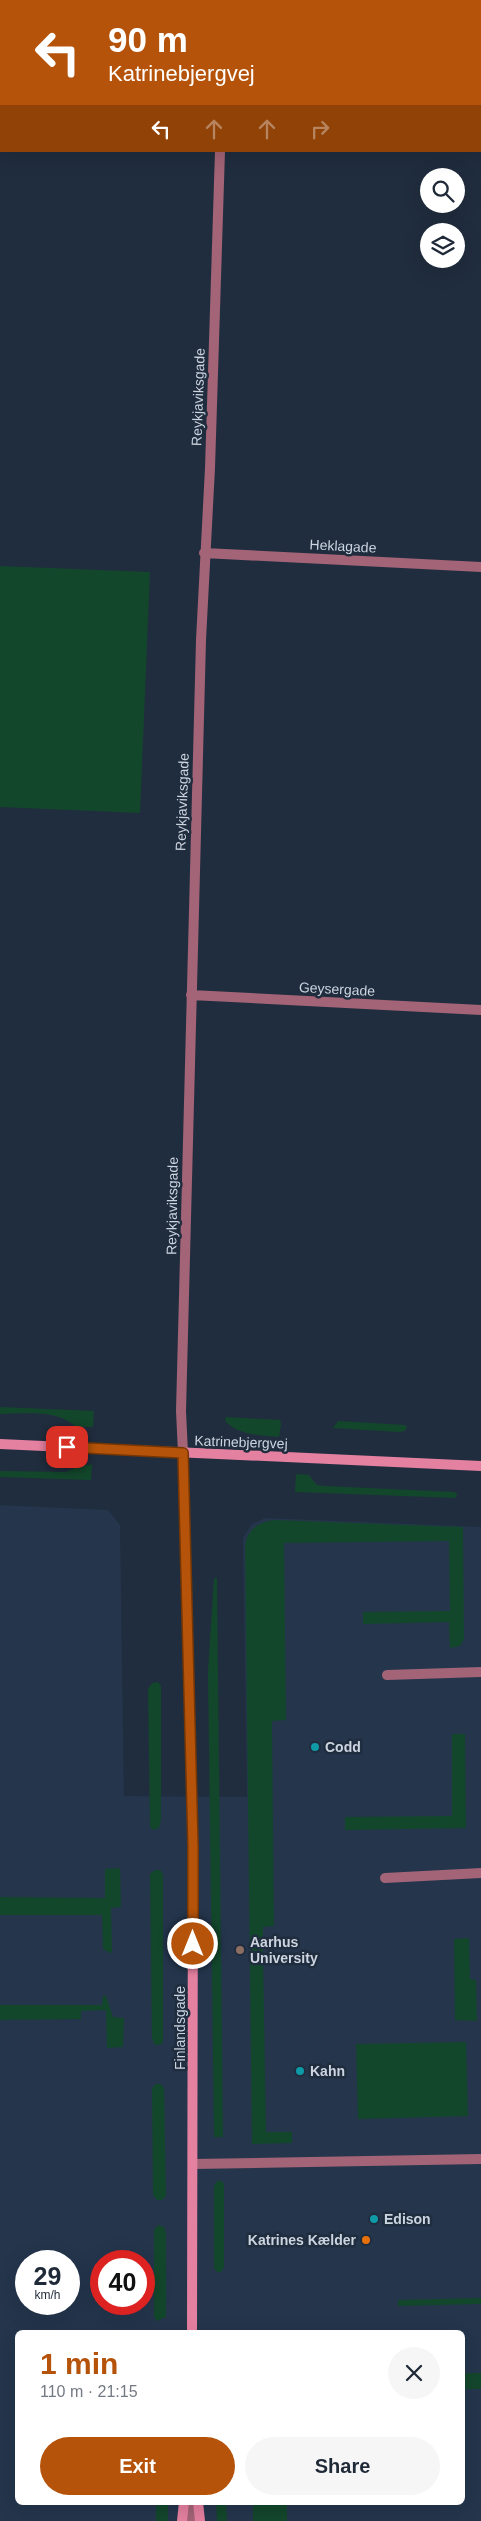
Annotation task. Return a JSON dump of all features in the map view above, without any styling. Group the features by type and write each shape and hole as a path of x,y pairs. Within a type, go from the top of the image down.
{"street":[{"name":"Reykjaviksgade","path":"183,1453 182,1401 191,995 204,553 210,468 220,152"},
{"name":"Heklagade","path":"204,553 481,567"},
{"name":"Geysergade","path":"191,995 481,1010"},
{"name":"Katrinebjergvej","path":"0,1444 481,1466"},
{"name":"Finlandsgade","path":"183,1453 193,1846 192,2330"},
{"path":"387,1674 481,1672"},
{"path":"385,1878 481,1873"},
{"path":"193,2164 481,2159"},
{"path":"182,2521 184,2505"},
{"path":"192,2505 192,2521"},
{"path":"198,2505 200,2521"}],"shaded area":[{"name":"Aarhus University","path":"0,1505 108,1510 120,1525 124,1796 247,1797 243,1538 252,1524 265,1518 481,1527 481,2521 0,2521"}],"green space":[{"path":"0,566 150,572 140,813 0,807"},
{"path":"0,1407 94,1411 93,1427 76,1427 60,1417 50,1415 30,1413 0,1414"},
{"path":"226,1417 280,1420 279,1437 237,1430 225,1421"},
{"path":"338,1421 405,1425 407,1427 405,1431 398,1432 333,1428"},
{"path":"92,1464 91,1480 0,1477 0,1471 66,1472 77,1467"},
{"path":"296,1474 309,1475 317,1485 455,1492 457,1495 456,1498 295,1492"},
{"path":"275,1520 463,1527 464,1639 460,1646 450,1648 449,1622 363,1624 363,1612 450,1611 449,1541 284,1543 286,1720 272,1721 274,1926 263,1927 263,1953 266,2132 292,2132 292,2143 252,2144 245,1546 248,1535 255,1527"},
{"path":"217,1577 223,2137 214,2137 208,1671 214,1579"},
{"path":"158,1682 161,1686 161,1820 159,1828 153,1830 150,1827 148,1689 152,1683"},
{"path":"452,1734 465,1734 466,1828 345,1830 345,1817 452,1816"},
{"path":"120,1868 121,1907 111,1908 112,1952 110,1953 103,1949 102,1915 0,1915 0,1897 105,1898 105,1869"},
{"path":"155,1870 160,1870 163,1874 163,2039 162,2044 155,2045 152,2038 150,1874"},
{"path":"469,1938 470,1979 476,1980 477,2021 455,2020 454,1939"},
{"path":"103,1996 106,1996 113,2017 124,2018 123,2047 107,2048 106,2010 81,2011 81,2019 0,2020 0,2005 102,2005"},
{"path":"466,2042 468,2116 358,2119 356,2044"},
{"path":"155,2084 161,2084 164,2088 166,2196 162,2200 157,2200 153,2195 152,2089"},
{"path":"217,2181 222,2181 224,2185 224,2267 221,2272 217,2272 214,2268 214,2186"},
{"path":"158,2225 164,2227 166,2234 166,2317 157,2321 154,2317 154,2230"},
{"path":"481,2298 481,2304 398,2306 398,2300"},
{"path":"465,2373 481,2373 481,2389 465,2389"},
{"path":"156,2505 168,2505 168,2521 156,2521"},
{"path":"216,2505 226,2505 227,2521 217,2521"},
{"path":"253,2505 287,2505 287,2521 253,2521"}],"place":[{"name":"Codd","path":"315,1747"},
{"name":"Aarhus University","path":"240,1950"},
{"name":"Kahn","path":"300,2071"},
{"name":"Edison","path":"374,2219"},
{"name":"Katrines Kælder","path":"366,2240"}],"route":[{"path":"67,1447 183,1453 193,1846 193,1944"}]}
